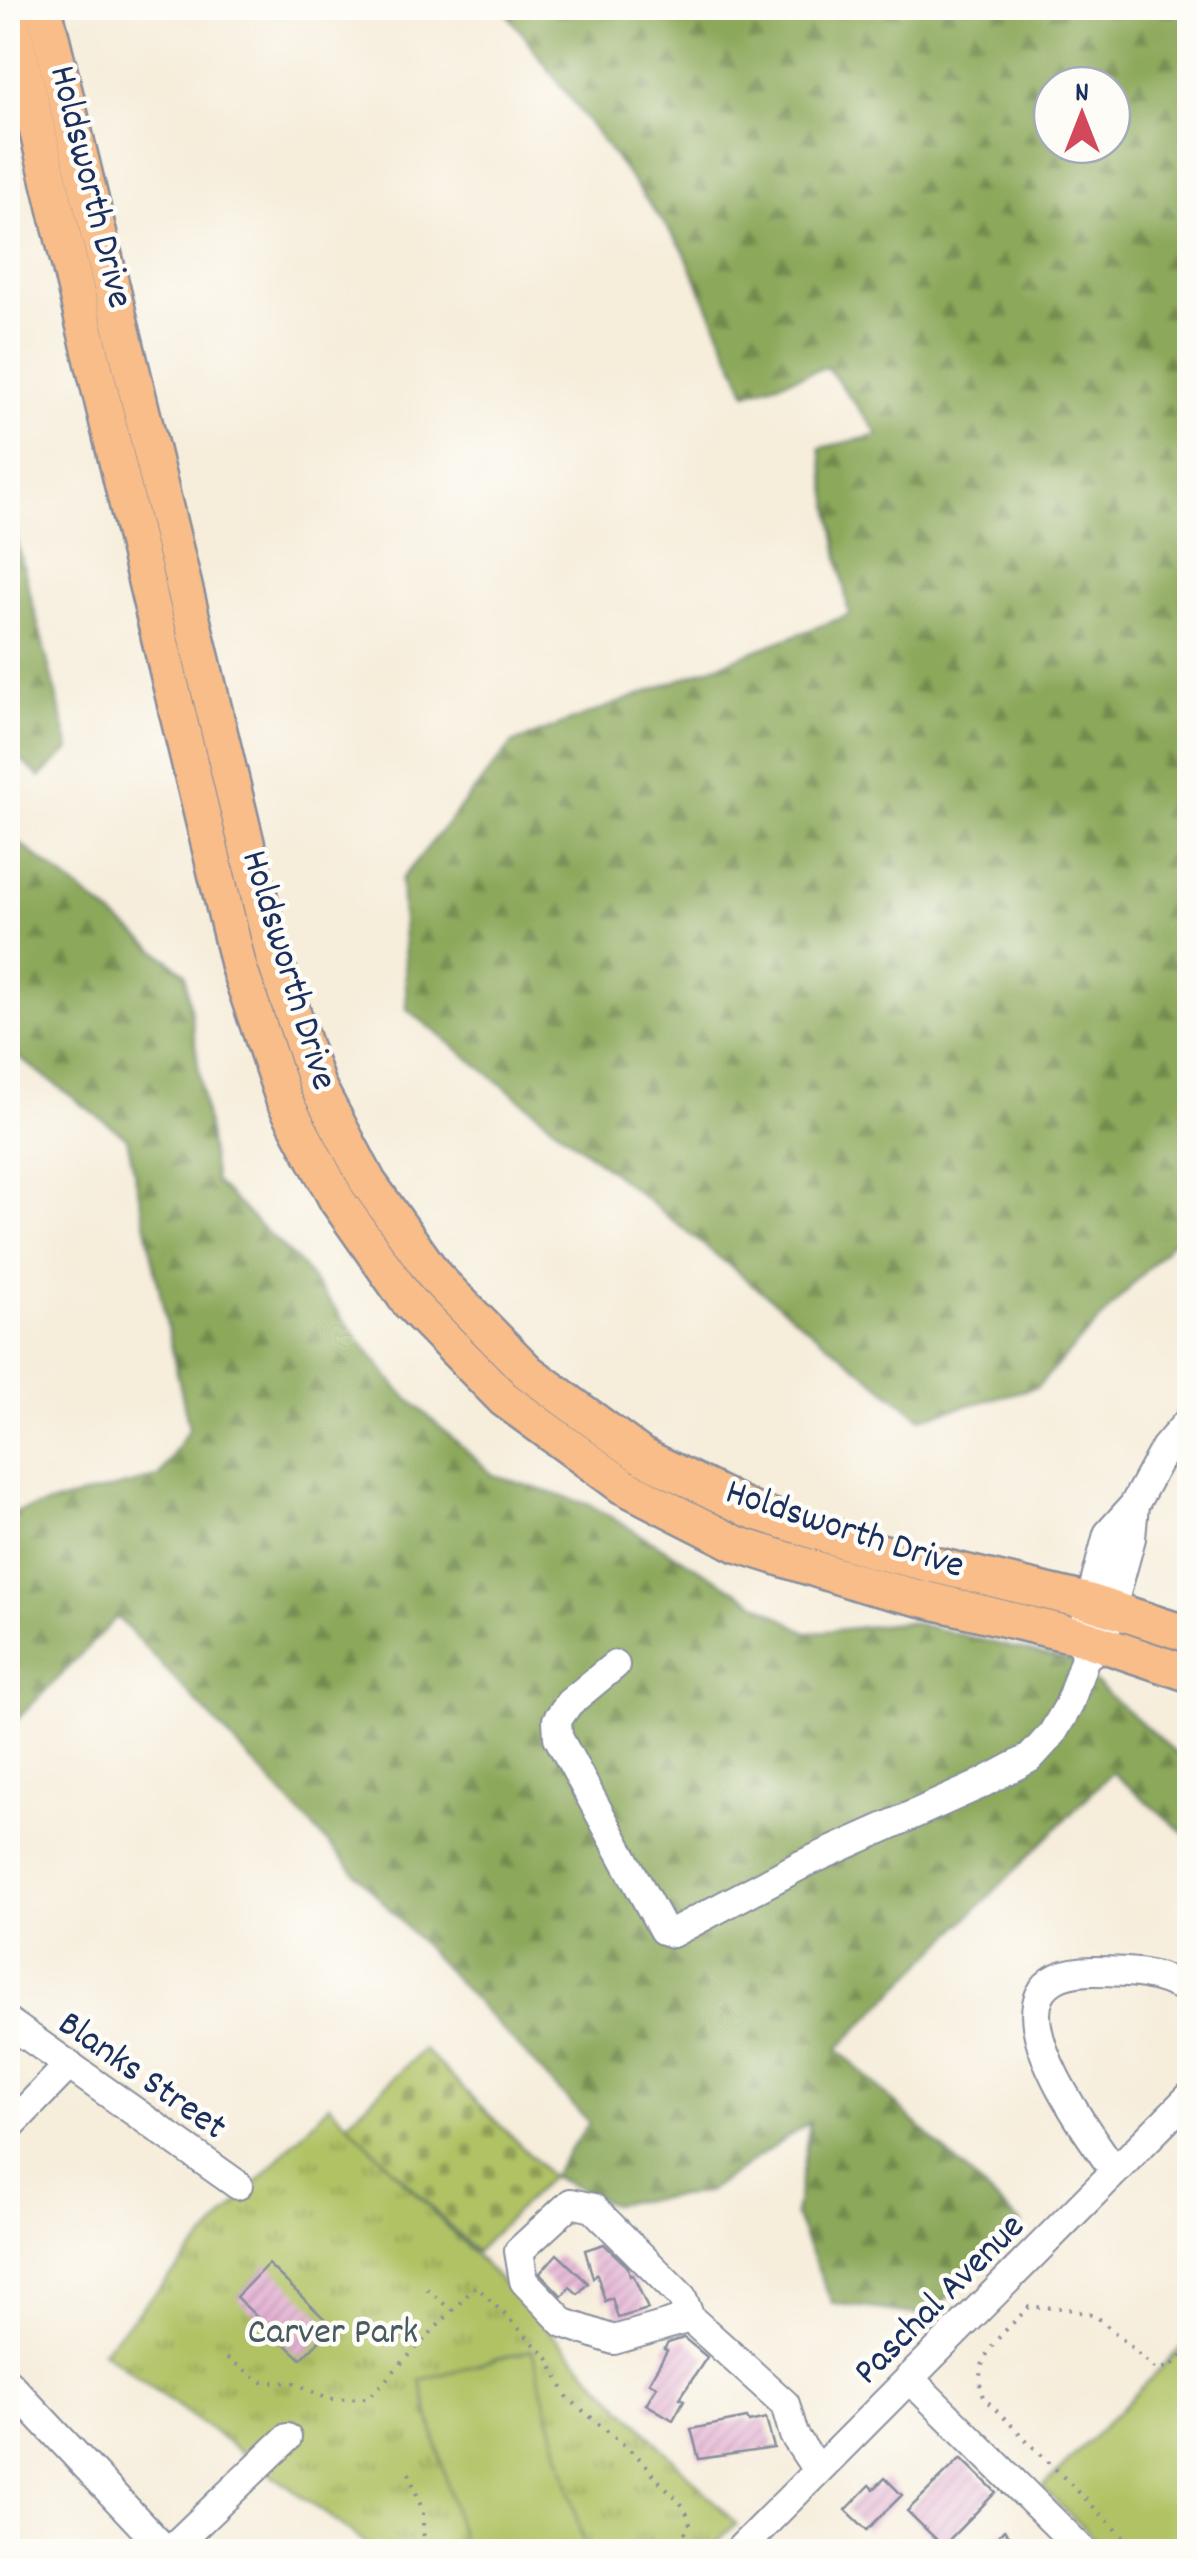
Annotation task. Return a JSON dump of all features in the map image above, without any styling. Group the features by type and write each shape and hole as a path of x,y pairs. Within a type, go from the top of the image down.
{"main road":[{"name":"Holdsworth Drive","path":"8,8 239,968 284,1100 338,1200 408,1302 504,1399 624,1486 721,1536 866,1586 1094,1630 1190,1635"},
{"name":"Holdsworth Drive","path":"44,8 274,958 318,1085 368,1182 436,1278 542,1382 642,1456 751,1510 1094,1630 1190,1674"},
{"path":"140,558 175,550"}],"street":[{"path":"614,1665 569,1703 557,1720 558,1737 663,1930 672,1933 803,1864 1030,1758 1052,1734 1069,1705 1094,1630 1108,1534 1134,1505 1166,1448 1190,1419"},
{"path":"1115,2170 1083,2126 1054,2072 1034,2026 1039,1996 1054,1980 1078,1971 1138,1971 1170,1980 1190,1991"},
{"name":"Blanks Street","path":"8,2022 238,2185"},
{"path":"8,2128 68,2066"},
{"name":"Paschal Avenue","path":"746,2549 818,2470 1190,2096"},
{"path":"690,2318 614,2340 564,2323 524,2280 520,2252 571,2202 593,2208 682,2298 690,2318 785,2404 794,2435 818,2470"},
{"path":"909,2378 1084,2552"},
{"path":"8,2383 167,2552 287,2438"}],"path":[{"path":"227,2358 262,2382 295,2383 328,2400 368,2398 476,2286 548,2358 568,2398 646,2463 652,2476 684,2505 690,2525 673,2552"},
{"path":"427,2288 452,2310"},
{"path":"1139,2552 984,2397 979,2382 981,2362 1029,2307 1064,2308 1096,2316 1156,2369 1170,2367 1190,2348"},
{"path":"409,2473 423,2512 423,2533 429,2552"}],"green space":[{"path":"503,8 1189,8 1189,1224 1037,1387 921,1418 407,1009 401,880 513,743 849,615 820,448 879,435 827,367 747,393 683,249"},
{"path":"8,507 70,749 40,777 8,748"},
{"path":"8,834 185,973 215,1182 300,1264 398,1389 493,1475 590,1505 808,1633 909,1622 1071,1662 1189,1764 1189,1837 1112,1772 838,2049 1021,2224 929,2316 832,2303 795,2215 810,2122 705,2193 611,2204 551,2176 589,2123 117,1617 8,1729 8,1514 159,1477 189,1428 127,1138 8,1049"},
{"path":"423,2049 551,2176 476,2252 347,2123"},
{"name":"Carver Park","path":"329,2104 736,2524 709,2551 377,2551 102,2351"},
{"path":"1189,2340 1189,2551 1107,2551 1042,2488"},
{"path":"532,2350 585,2549 465,2551 420,2380"}],"building":[{"path":"604,2244 628,2267 648,2309 618,2318 612,2298 605,2301 585,2250"},
{"path":"557,2254 588,2283 578,2294 570,2287 562,2296 540,2273"},
{"path":"268,2264 333,2327 301,2359 236,2297"},
{"path":"684,2338 707,2357 680,2398 684,2400 673,2420 646,2404 657,2386 649,2382 667,2351 664,2349 668,2343"},
{"path":"747,2418 749,2422 766,2418 774,2448 699,2459 691,2429"},
{"path":"961,2458 996,2492 943,2546 907,2511"},
{"path":"885,2478 902,2495 867,2530 846,2510 870,2485 874,2489"},
{"path":"1004,2530 1026,2552 983,2552"}]}
